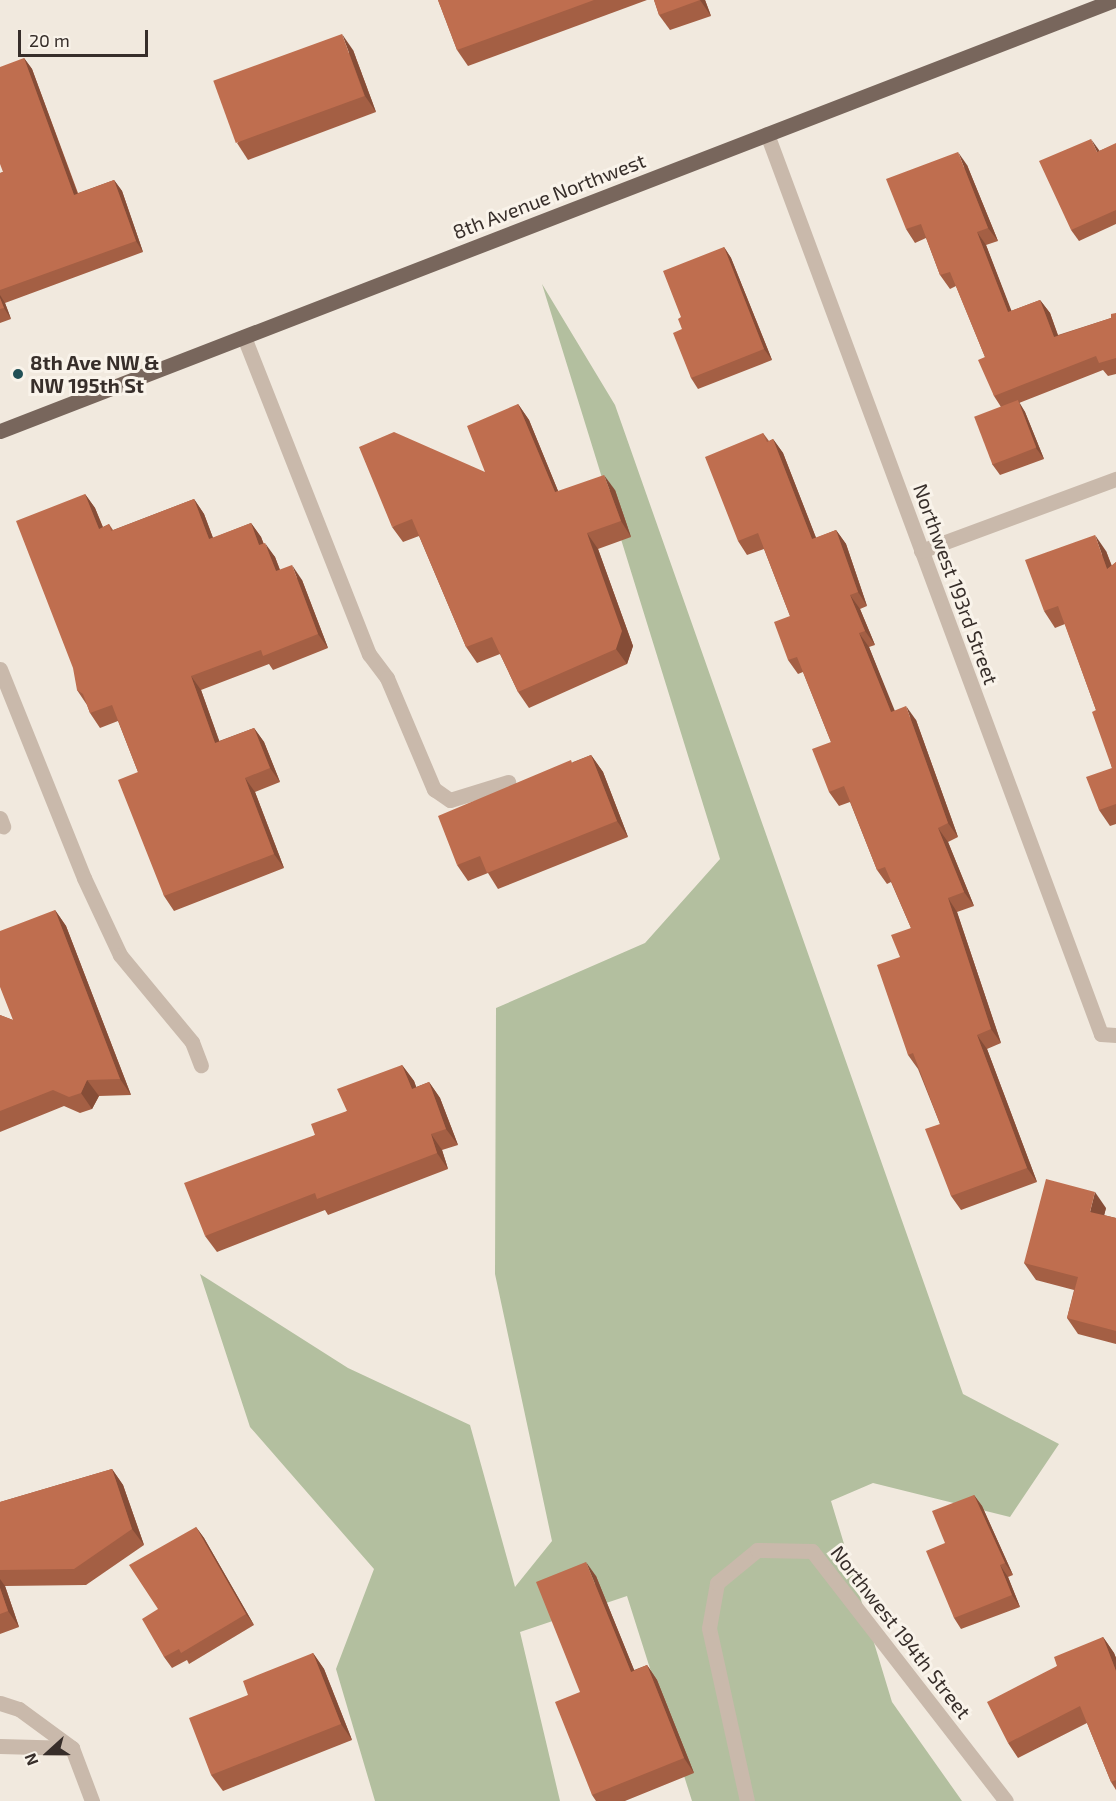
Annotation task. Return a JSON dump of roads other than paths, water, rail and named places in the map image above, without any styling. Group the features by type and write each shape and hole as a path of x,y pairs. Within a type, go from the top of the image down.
{"main road":[{"name":"8th Avenue Northwest","path":"0,431 1108,1"}],"street":[{"name":"Northwest 193rd Street","path":"767,134 1101,1034 1116,1035"},
{"path":"244,337 369,654 387,678 434,789 450,800 508,782"},
{"path":"921,551 1116,479"},
{"path":"0,669 84,878 120,955 185,1033 201,1065"},
{"name":"Northwest 194th Street","path":"747,1801 709,1628 717,1583 757,1550 812,1551 1006,1801"},
{"path":"0,1703 19,1709 72,1748 92,1801"},
{"path":"0,1746 72,1748"}],"place":[{"name":"8th Ave NW & NW 195th St","path":"18,374"}]}
